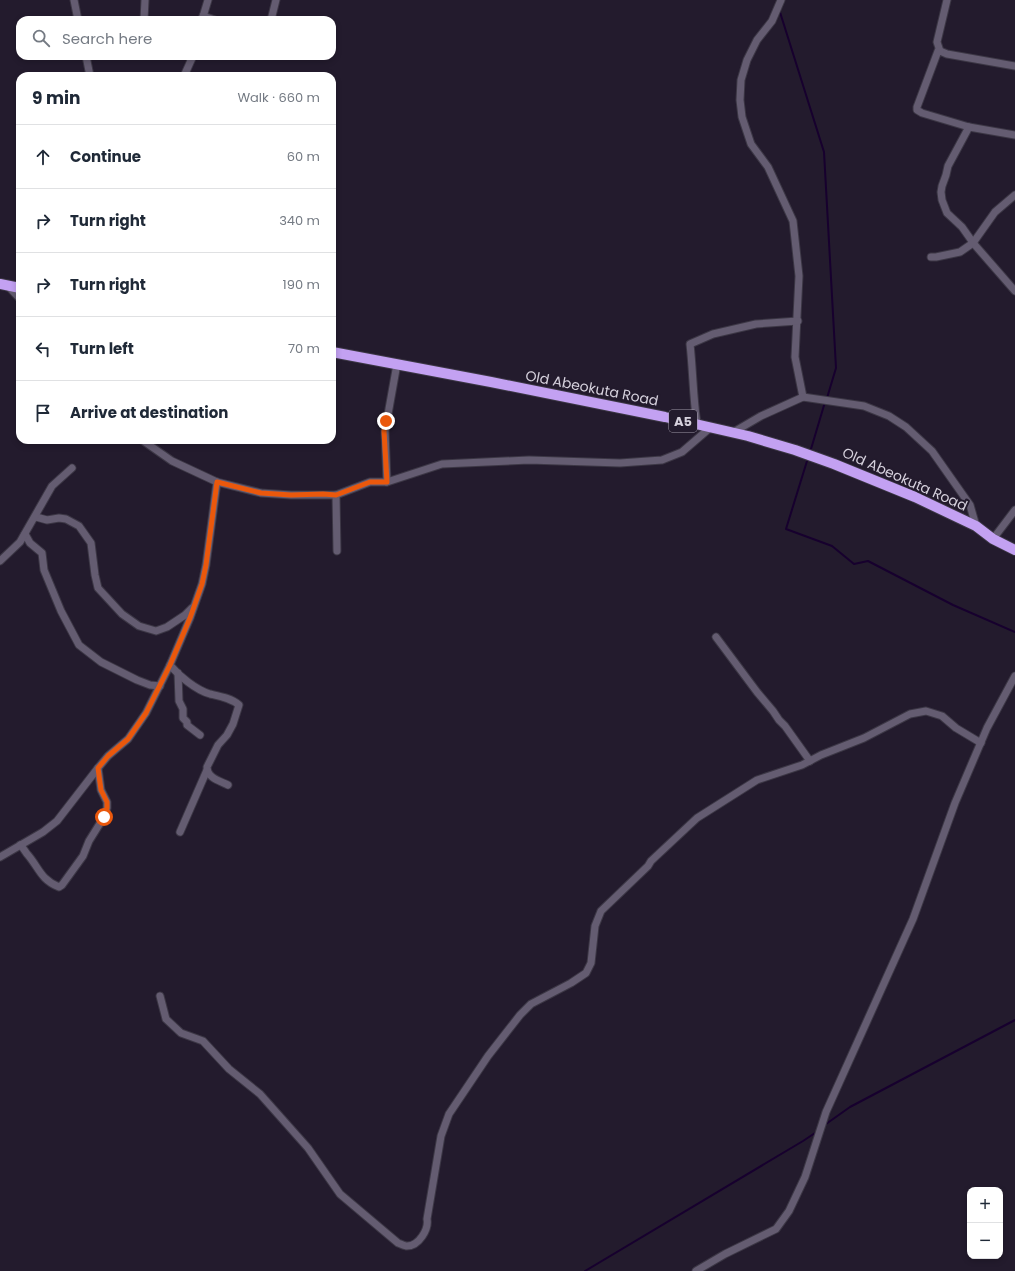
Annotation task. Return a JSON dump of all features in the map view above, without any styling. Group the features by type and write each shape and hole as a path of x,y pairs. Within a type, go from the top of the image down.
{"highway":[{"path":"4,285 16,287"},
{"name":"Old Abeokuta Road","path":"336,353 620,407 711,427 795,450 915,497 976,526 993,539 1015,550"}],"street":[{"path":"74,0 77,16"},
{"path":"144,16 145,0"},
{"path":"203,16 208,0"},
{"path":"272,16 276,0"},
{"path":"781,0 772,21 758,40 748,60 741,80 740,100 742,117 751,144 768,167 793,221 799,276 798,321 795,357 803,397"},
{"path":"947,0 946,12 937,42 940,51 917,110 922,113 969,127 1015,136"},
{"path":"940,51 1015,66"},
{"path":"87,60 89,72"},
{"path":"186,72 191,60"},
{"path":"969,127 948,166 941,192 942,200 947,213 962,227 973,243 1015,291"},
{"path":"931,257 960,252 973,243 995,212 1015,195"},
{"path":"4,285 16,296"},
{"path":"696,424 690,344 713,334 756,324 798,321"},
{"path":"387,482 384,431 396,364"},
{"path":"732,433 761,416 803,397 864,406 889,416 906,427 932,452 970,505 976,526"},
{"path":"147,444 172,462 217,482 261,493 336,495 370,482 387,482 442,464 529,460 620,463 662,460 682,452 711,427"},
{"path":"0,561 20,542 36,517 52,486 72,468"},
{"path":"0,857 44,832 57,821 108,756 128,739 146,713 170,665 195,605 202,584 217,482"},
{"path":"336,495 337,551"},
{"path":"993,539 1015,510"},
{"path":"36,517 47,520 59,518 66,519 79,526 91,543 98,588 122,614 139,626 156,632 167,627 185,615 195,605"},
{"path":"25,534 30,543 42,553 44,570 61,611 79,645 101,662 137,680 150,685 160,686"},
{"path":"716,637 757,692 785,726 810,761"},
{"path":"170,665 191,684 202,691 226,698 239,705 233,724 209,760 207,770 180,832"},
{"path":"178,673 179,701 183,709 183,718 188,725 200,735"},
{"path":"696,1271 725,1254 776,1229 789,1211 805,1177 826,1112 913,919 953,810 987,728 1015,676"},
{"path":"160,996 166,1019 181,1033 203,1041 229,1069 260,1094 308,1148 340,1194 398,1243 408,1246 415,1244 424,1233 428,1223 427,1219 441,1136 449,1114 488,1056 520,1014 531,1004 571,983 586,973 591,963 596,926 601,911 697,818 757,780 802,765 864,738 910,714 926,711 942,716 961,731 981,743"},
{"path":"20,845 32,859 42,877 59,887 62,885 82,856 89,841 104,817 107,808 107,802 101,790 98,768"},
{"path":"207,770 211,777 228,785"}],"waterway":[{"path":"779,9 824,152 836,368 827,398"},
{"path":"811,449 825,402"},
{"path":"807,461 786,529 832,546 854,564 868,561 953,605 1015,632"},
{"path":"826,1124 850,1107 1015,1020"},
{"path":"585,1271 815,1133"}],"route":[{"path":"104,817 107,802 101,790 98,768 108,756 128,739 146,713 170,665 190,618 202,584 206,565 217,482 261,493 291,495 336,495 370,482 387,482 384,431 386,421"}]}
